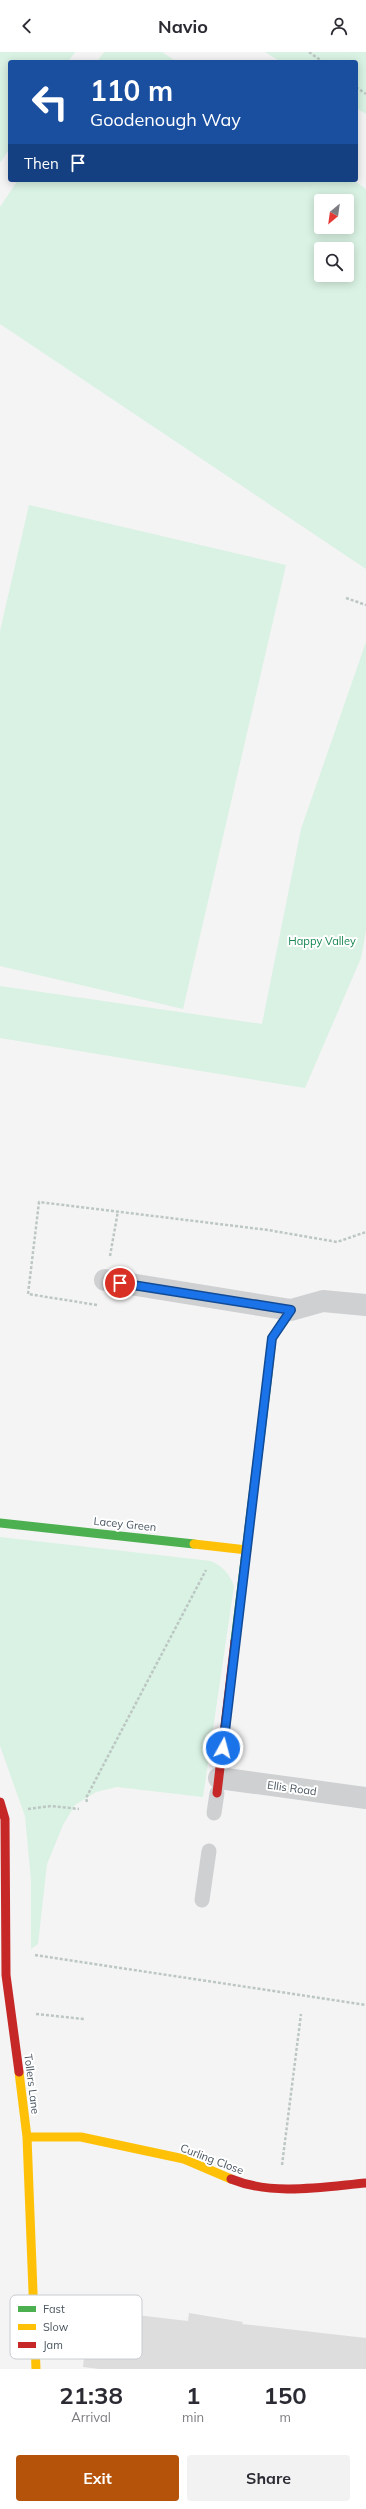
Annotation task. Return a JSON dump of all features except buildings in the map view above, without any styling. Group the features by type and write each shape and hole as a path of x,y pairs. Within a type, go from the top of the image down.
{"street":[{"path":"105,1280 291,1310 323,1300 366,1305"},
{"path":"218,1786 272,1338 291,1310"},
{"name":"Lacey Green","path":"0,1523 247,1550"},
{"name":"Ellis Road","path":"218,1786 366,1798"},
{"name":"Tollers Lane","path":"0,1802 4,1814 3,1975 11,2012 27,2137 33,2295"},
{"name":"Curling Close","path":"27,2137 81,2137 184,2159 248,2186 294,2189 366,2183"},
{"name":"Tollers Lane","path":"36,2359 36,2369"}],"lane":[{"path":"214,1813 218,1786"},
{"path":"202,1900 209,1851"}],"path":[{"path":"309,52 320,60"},
{"path":"346,598 366,605"},
{"path":"102,1305 28,1294 39,1202 268,1230 337,1242 366,1232"},
{"path":"87,1802 86,1798 218,1547"},
{"path":"4,1814 50,1806 79,1809"},
{"path":"35,1955 366,2005"},
{"path":"11,2012 84,2019"},
{"path":"279,2188 301,2014"}],"green space":[{"path":"0,52 75,52 69,60 8,60 8,151 0,163"},
{"path":"104,52 162,52 174,60 98,60"},
{"path":"265,52 366,52 366,114 358,109 358,60 278,60"},
{"path":"17,182 356,182 366,189 366,569 0,324 0,207"},
{"path":"29,505 286,565 183,1009 0,966 0,631"},
{"name":"Happy Valley","path":"366,642 366,931 361,958 305,1088 0,1038 0,986 262,1024 301,829"},
{"path":"0,1537 211,1561 225,1571 230,1577 234,1586 203,1797 117,1787 96,1792 75,1805 63,1825 47,1864 38,1944 31,1949 31,1880 25,1816 0,1746"}],"traffic: fast":[{"path":"235,1641 268,1374"},
{"path":"0,1523 194,1544"}],"traffic: slow":[{"path":"268,1374 272,1338 291,1310"},
{"path":"194,1544 247,1550"},
{"path":"19,2072 27,2137 33,2295"},
{"path":"27,2137 81,2137 184,2159 231,2179"},
{"path":"36,2359 36,2369"}],"traffic: jam":[{"path":"217,1793 235,1641"},
{"path":"0,1802 5,1819 6,1975 19,2072"},
{"path":"231,2179 247,2184 281,2189 315,2188 366,2183"}],"route":[{"path":"120,1283 257,1306 291,1310 272,1338 223,1748"}]}
